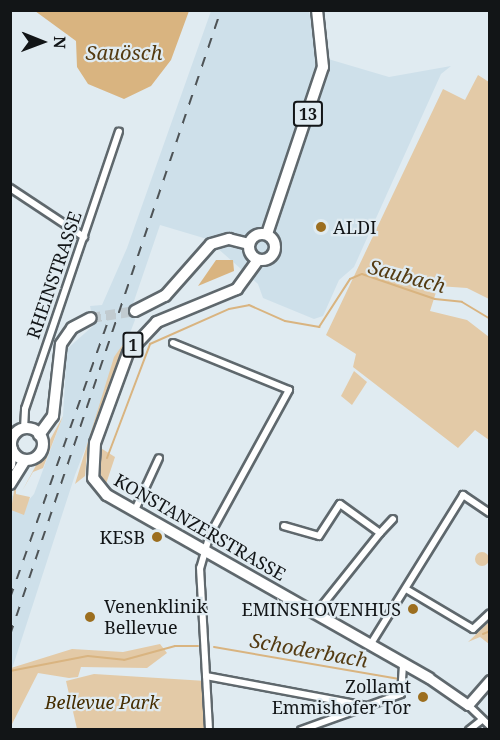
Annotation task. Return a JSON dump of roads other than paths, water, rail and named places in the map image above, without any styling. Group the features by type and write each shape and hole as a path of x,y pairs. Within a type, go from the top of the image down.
{"main road":[{"name":"13","path":"267,234 323,68 320,26 316,10"},
{"path":"258,260 249,244 258,234 267,234"},
{"name":"KONSTANZERSTRASSE","path":"267,234 274,252 258,260 237,289 157,322 128,352 91,467 103,491 372,642 429,678"},
{"name":"1","path":"135,310 165,296 211,244 229,239 249,244"},
{"path":"10,484 25,460 40,452 39,435 53,416 61,344 72,328 91,318"},
{"path":"10,465 11,446 17,432 39,435"},
{"path":"11,446 25,460"},
{"path":"429,678 468,705 489,680"}],"street":[{"name":"RHEINSTRASSE","path":"17,432 119,131"},
{"path":"10,188 84,237"},
{"path":"174,344 289,390 205,550 200,578 209,729"},
{"path":"135,510 159,458"},
{"path":"372,642 463,495 489,513"},
{"path":"284,526 319,536 343,504 380,533"},
{"path":"317,612 393,519"},
{"path":"405,589 473,629 489,613"},
{"path":"301,729 403,692 404,662"},
{"path":"206,676 366,706"},
{"path":"468,705 489,726"},
{"path":"469,729 482,720"}],"water":[{"name":"Sauösch","path":"35,11 189,11 171,60 151,86 124,99 88,84 77,67 76,41"},
{"path":"216,260 233,260 234,271 198,286"}],"waterway":[{"name":"Saubach","path":"107,458 150,344 229,309 249,305 285,321 319,327 350,279 362,274 435,299 462,302 490,319"},
{"path":"483,634 490,631"},
{"name":"Schoderbach","path":"10,671 88,656 124,660 175,646 198,646"},
{"name":"Schoderbach","path":"214,647 399,679"}],"tunnel":[{"path":"91,318 135,311"}],"railway":[{"path":"10,635 221,10"},
{"path":"10,598 108,321"}],"place":[{"name":"ALDI","path":"321,227"},
{"name":"KESB","path":"157,537"},
{"name":"EMINSHOVENHUS","path":"413,609"},
{"name":"Venenklinik Bellevue","path":"90,617"},
{"name":"Zollamt Emmishofer Tor","path":"423,697"}],"park label":[{"name":"Bellevue Park","path":"102,702"}]}
